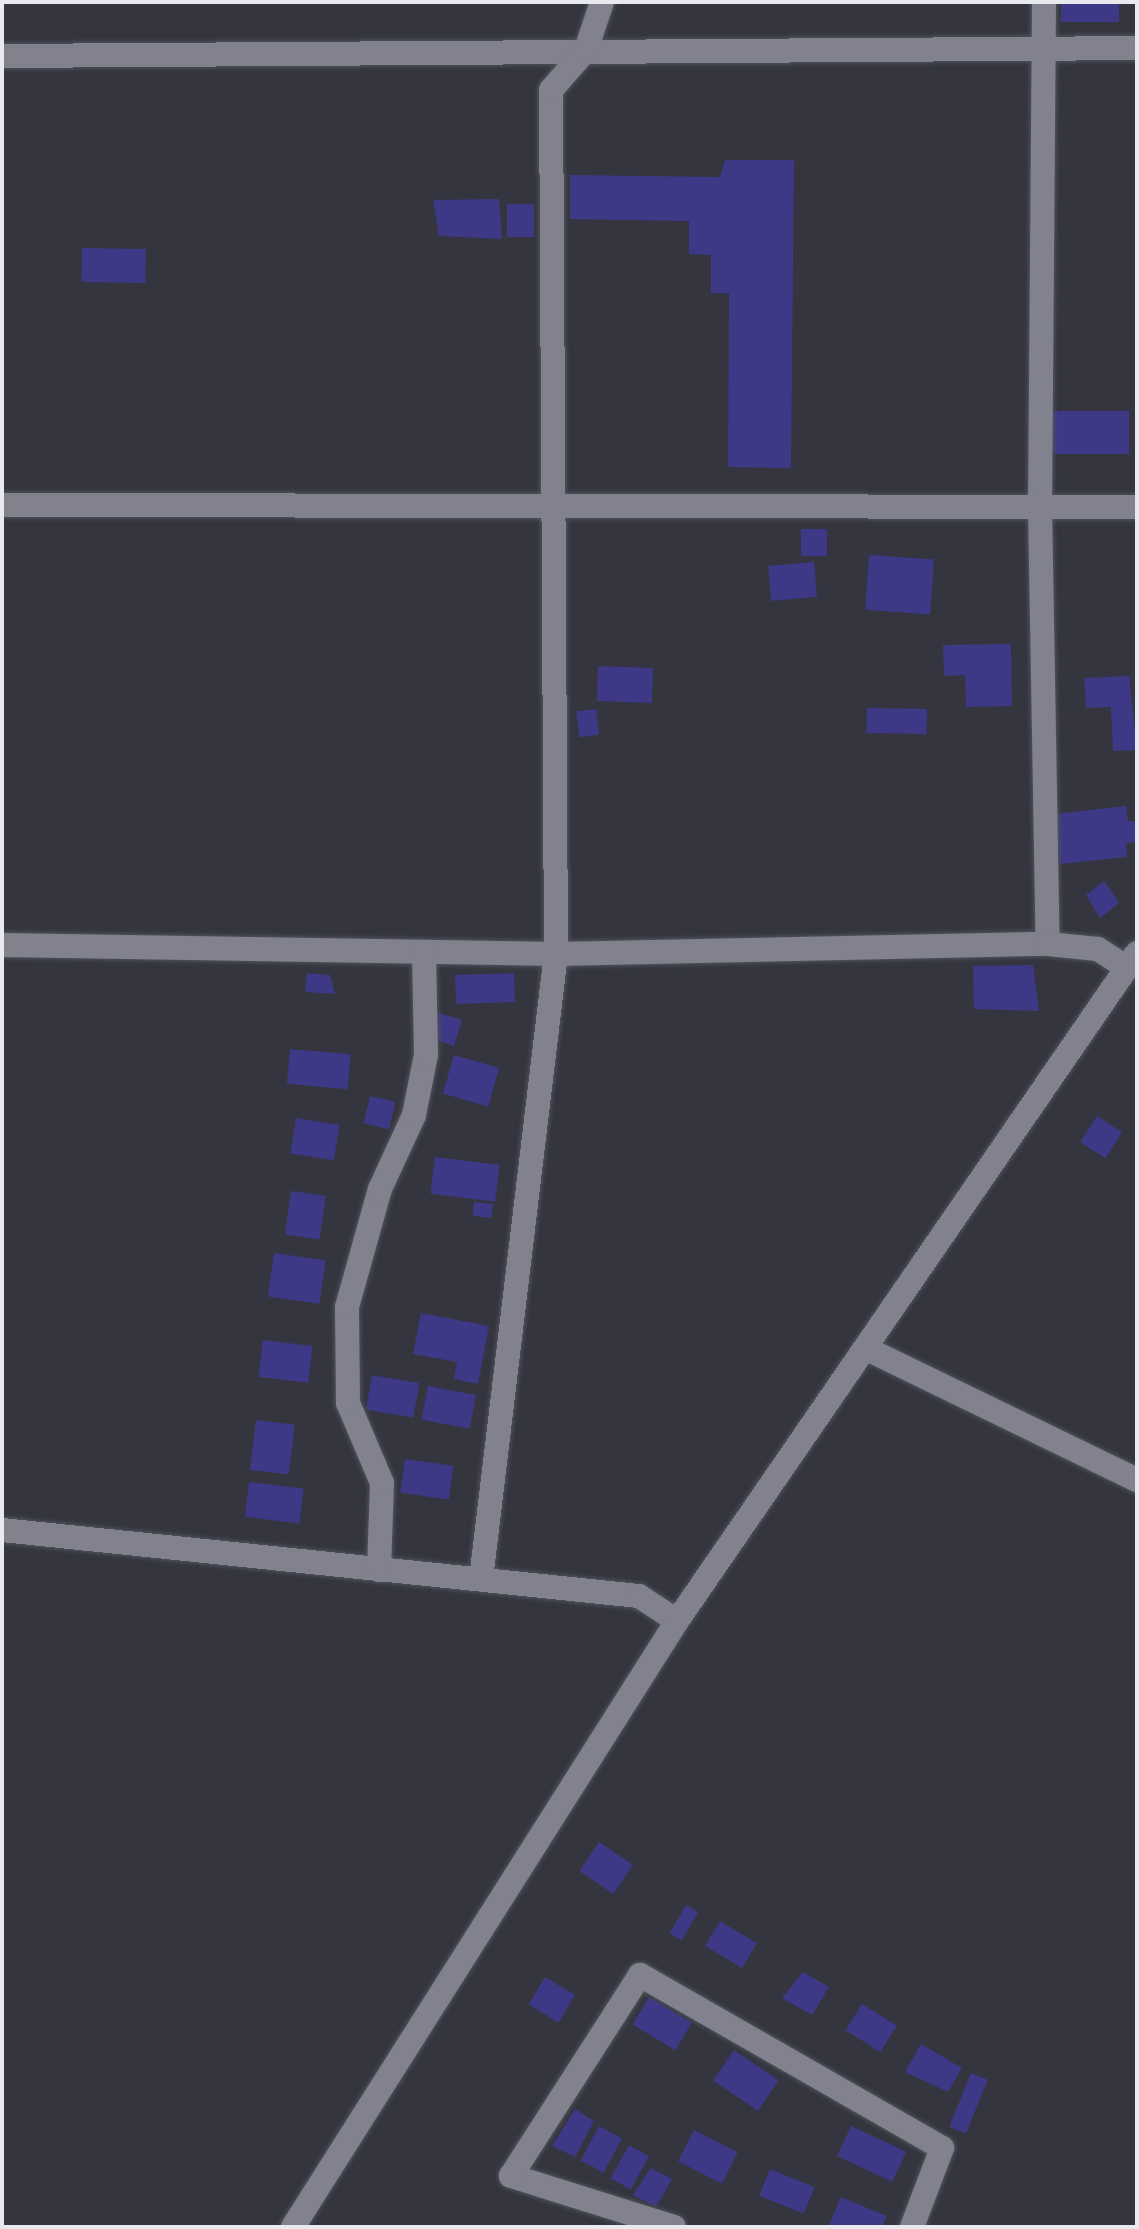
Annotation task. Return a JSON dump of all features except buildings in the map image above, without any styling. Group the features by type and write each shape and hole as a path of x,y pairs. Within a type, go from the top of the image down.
{"street":[{"path":"481,1579 556,954 551,90 586,50 602,2"},
{"path":"1044,2 1040,506 1048,944"},
{"path":"2,56 1137,48"},
{"path":"2,505 553,511 1137,507"},
{"path":"2,945 556,954 1048,944 1098,949 1132,960 869,1350 677,1621 293,2227"},
{"path":"379,1570 382,1483 348,1403 347,1307 380,1189 414,1115 426,1055 424,953"},
{"path":"869,1350 1137,1480"},
{"path":"2,1530 639,1596 677,1621"},
{"path":"674,2227 511,2176 640,1975 942,2148 912,2227"}]}
